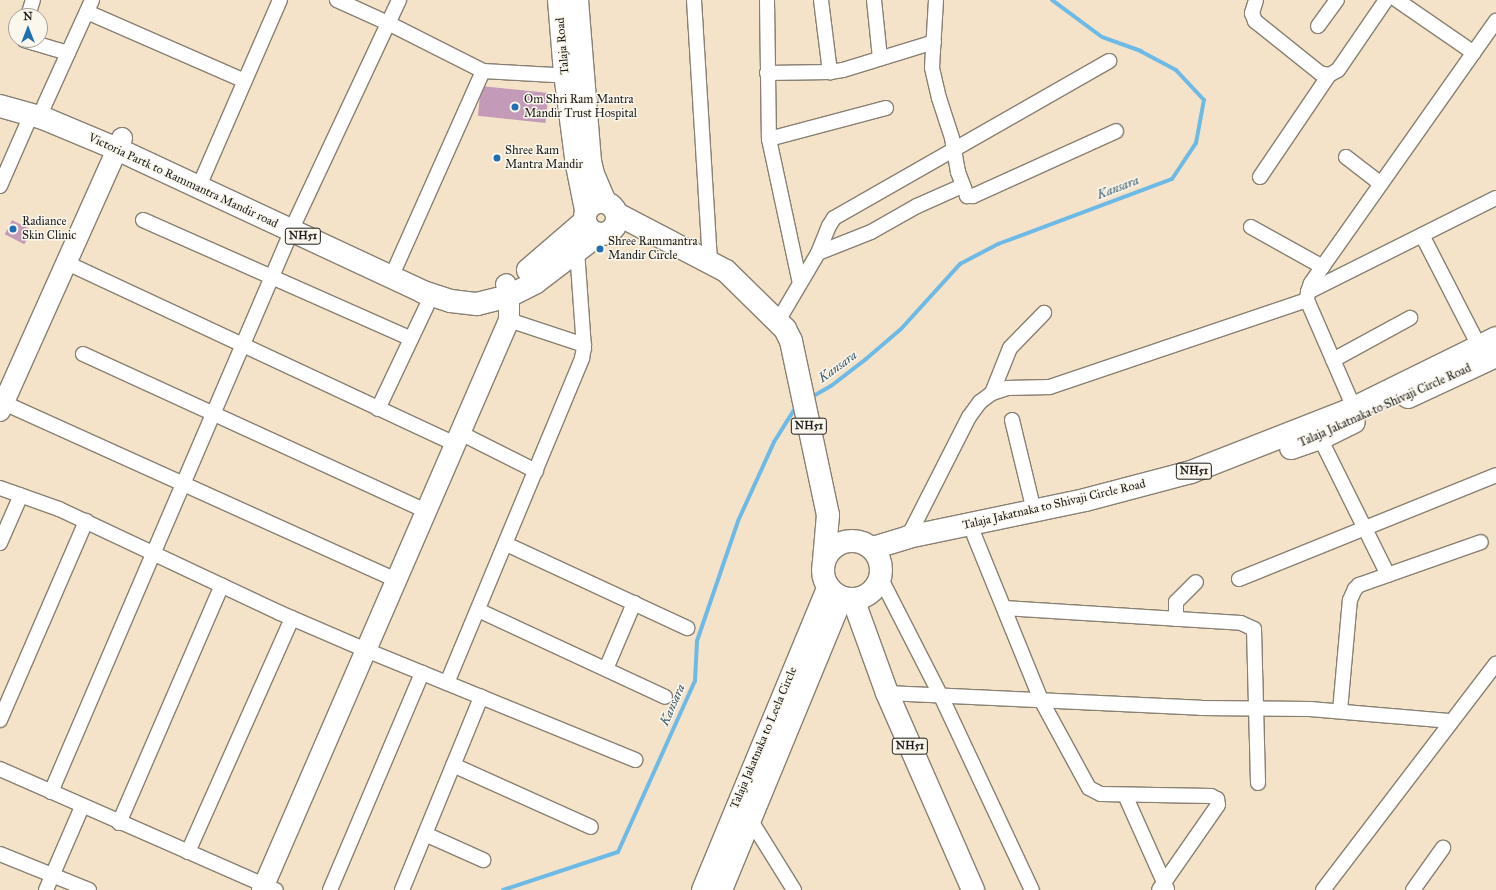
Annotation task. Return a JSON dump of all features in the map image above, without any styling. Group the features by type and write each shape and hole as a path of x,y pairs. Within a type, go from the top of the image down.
{"main road":[{"name":"Talaja Road","path":"559,0 574,76"},
{"name":"Talaja Road","path":"577,0 574,76 577,165 601,218"},
{"name":"Victoria Partk to Rammantra Mandir road","path":"0,93 203,177 432,295 451,301 477,304 507,290 534,266 601,218"},
{"name":"Victoria Partk to Rammantra Mandir road","path":"0,106 38,110"},
{"name":"Victoria Partk to Rammantra Mandir road","path":"119,143 294,225 396,266 429,282 460,292 480,293 507,290 536,282 577,252 601,218"},
{"name":"NH51","path":"601,218 710,262 731,274 785,328 791,341 828,513 823,574 841,594 887,693 973,890"},
{"name":"NH51","path":"601,218 730,288 751,295"},
{"name":"Talaja Jakatnaka to Shivaji Circle Road","path":"872,557 908,537 1085,500 1191,472 1354,408 1490,347"},
{"name":"Talaja Jakatnaka to Shivaji Circle Road","path":"872,557 1143,497 1320,438 1490,347"},
{"path":"828,513 872,557 874,590 863,597 841,594"},
{"name":"NH51","path":"824,561 830,550 842,542 872,557"}],"street":[{"path":"203,177 280,0"},
{"path":"337,0 388,23 483,72 574,76"},
{"path":"51,792 152,553 294,225 399,0"},
{"path":"694,0 710,262"},
{"path":"767,0 769,139 800,282"},
{"path":"820,0 830,72"},
{"path":"874,0 880,58"},
{"path":"936,0 932,68 938,98 952,138 962,186 967,196 973,196 1116,131"},
{"path":"1256,0 1252,13 1255,22 1320,73 1329,75"},
{"path":"1318,26 1337,0"},
{"path":"1260,177 1329,75 1338,70 1386,0"},
{"path":"1397,0 1474,53"},
{"path":"0,186 68,53 90,6 245,81"},
{"path":"1354,408 1307,296 1311,283 1496,21"},
{"path":"767,72 830,72 844,70 934,42"},
{"path":"48,47 68,53"},
{"path":"778,321 818,252 834,218 1110,61"},
{"path":"396,266 483,72"},
{"path":"769,139 886,108"},
{"path":"119,143 2,407 396,580"},
{"path":"1346,157 1381,184"},
{"path":"818,252 871,232 917,206 962,186"},
{"path":"908,537 969,416 980,402 992,393 1007,388 1050,387 1307,296 1422,235 1496,198"},
{"path":"143,220 411,340"},
{"path":"1251,227 1323,267"},
{"path":"1422,235 1490,347"},
{"path":"447,683 582,358 584,345 577,252"},
{"path":"67,263 378,409 458,439 536,471"},
{"path":"0,769 268,888 366,650 510,320 507,290"},
{"path":"378,409 432,295"},
{"path":"992,393 1010,348 1044,313"},
{"path":"1333,360 1410,318"},
{"path":"510,320 584,345"},
{"path":"83,354 213,415 426,511"},
{"path":"1012,420 1034,511"},
{"path":"1320,438 1388,575"},
{"path":"1239,579 1496,475"},
{"path":"0,488 59,509 292,618 366,650 636,760"},
{"path":"0,543 21,495"},
{"path":"0,720 86,521"},
{"path":"974,535 1041,700 1089,788 1101,794 1211,796 1217,799 1218,805 1163,888"},
{"path":"1340,711 1351,594 1359,585 1481,542"},
{"path":"506,544 687,628"},
{"path":"872,557 941,696 1032,890"},
{"path":"1176,619 1176,602 1196,582"},
{"path":"119,823 222,585"},
{"name":"Talaja Jakatnaka to Leela Circle","path":"702,890 739,800 841,594"},
{"name":"Talaja Jakatnaka to Leela Circle","path":"722,890 841,594"},
{"path":"606,669 634,603"},
{"path":"1004,608 1241,623 1254,629 1258,783"},
{"path":"478,610 665,697"},
{"path":"188,852 292,618"},
{"path":"1323,890 1496,664"},
{"path":"330,890 422,672"},
{"path":"887,693 1201,708 1310,709 1451,722"},
{"path":"402,890 481,697"},
{"path":"453,765 591,827"},
{"path":"1125,794 1163,888"},
{"path":"739,800 794,890"},
{"path":"46,890 82,806"},
{"path":"425,834 483,860"},
{"path":"1413,890 1443,848"},
{"path":"0,854 89,890"}],"building":[{"path":"481,86 549,93 545,123 478,116"},
{"path":"12,220 32,230 24,244 5,234"}],"waterway":[{"name":"Kansara","path":"810,398 831,386 901,329 960,264 998,244 1172,179 1196,143 1204,100 1176,70 1141,51 1102,37 1052,0"},
{"name":"Kansara","path":"503,890 618,852 695,681 697,641 738,521 774,442 795,408 798,406"}],"place":[{"name":"Om Shri Ram Mantra Mandir Trust Hospital","path":"515,107"},
{"name":"Shree Ram Mantra Mandir","path":"497,158"},
{"name":"Radiance Skin Clinic","path":"13,229"},
{"name":"Shree Rammantra Mandir Circle","path":"600,249"}]}
